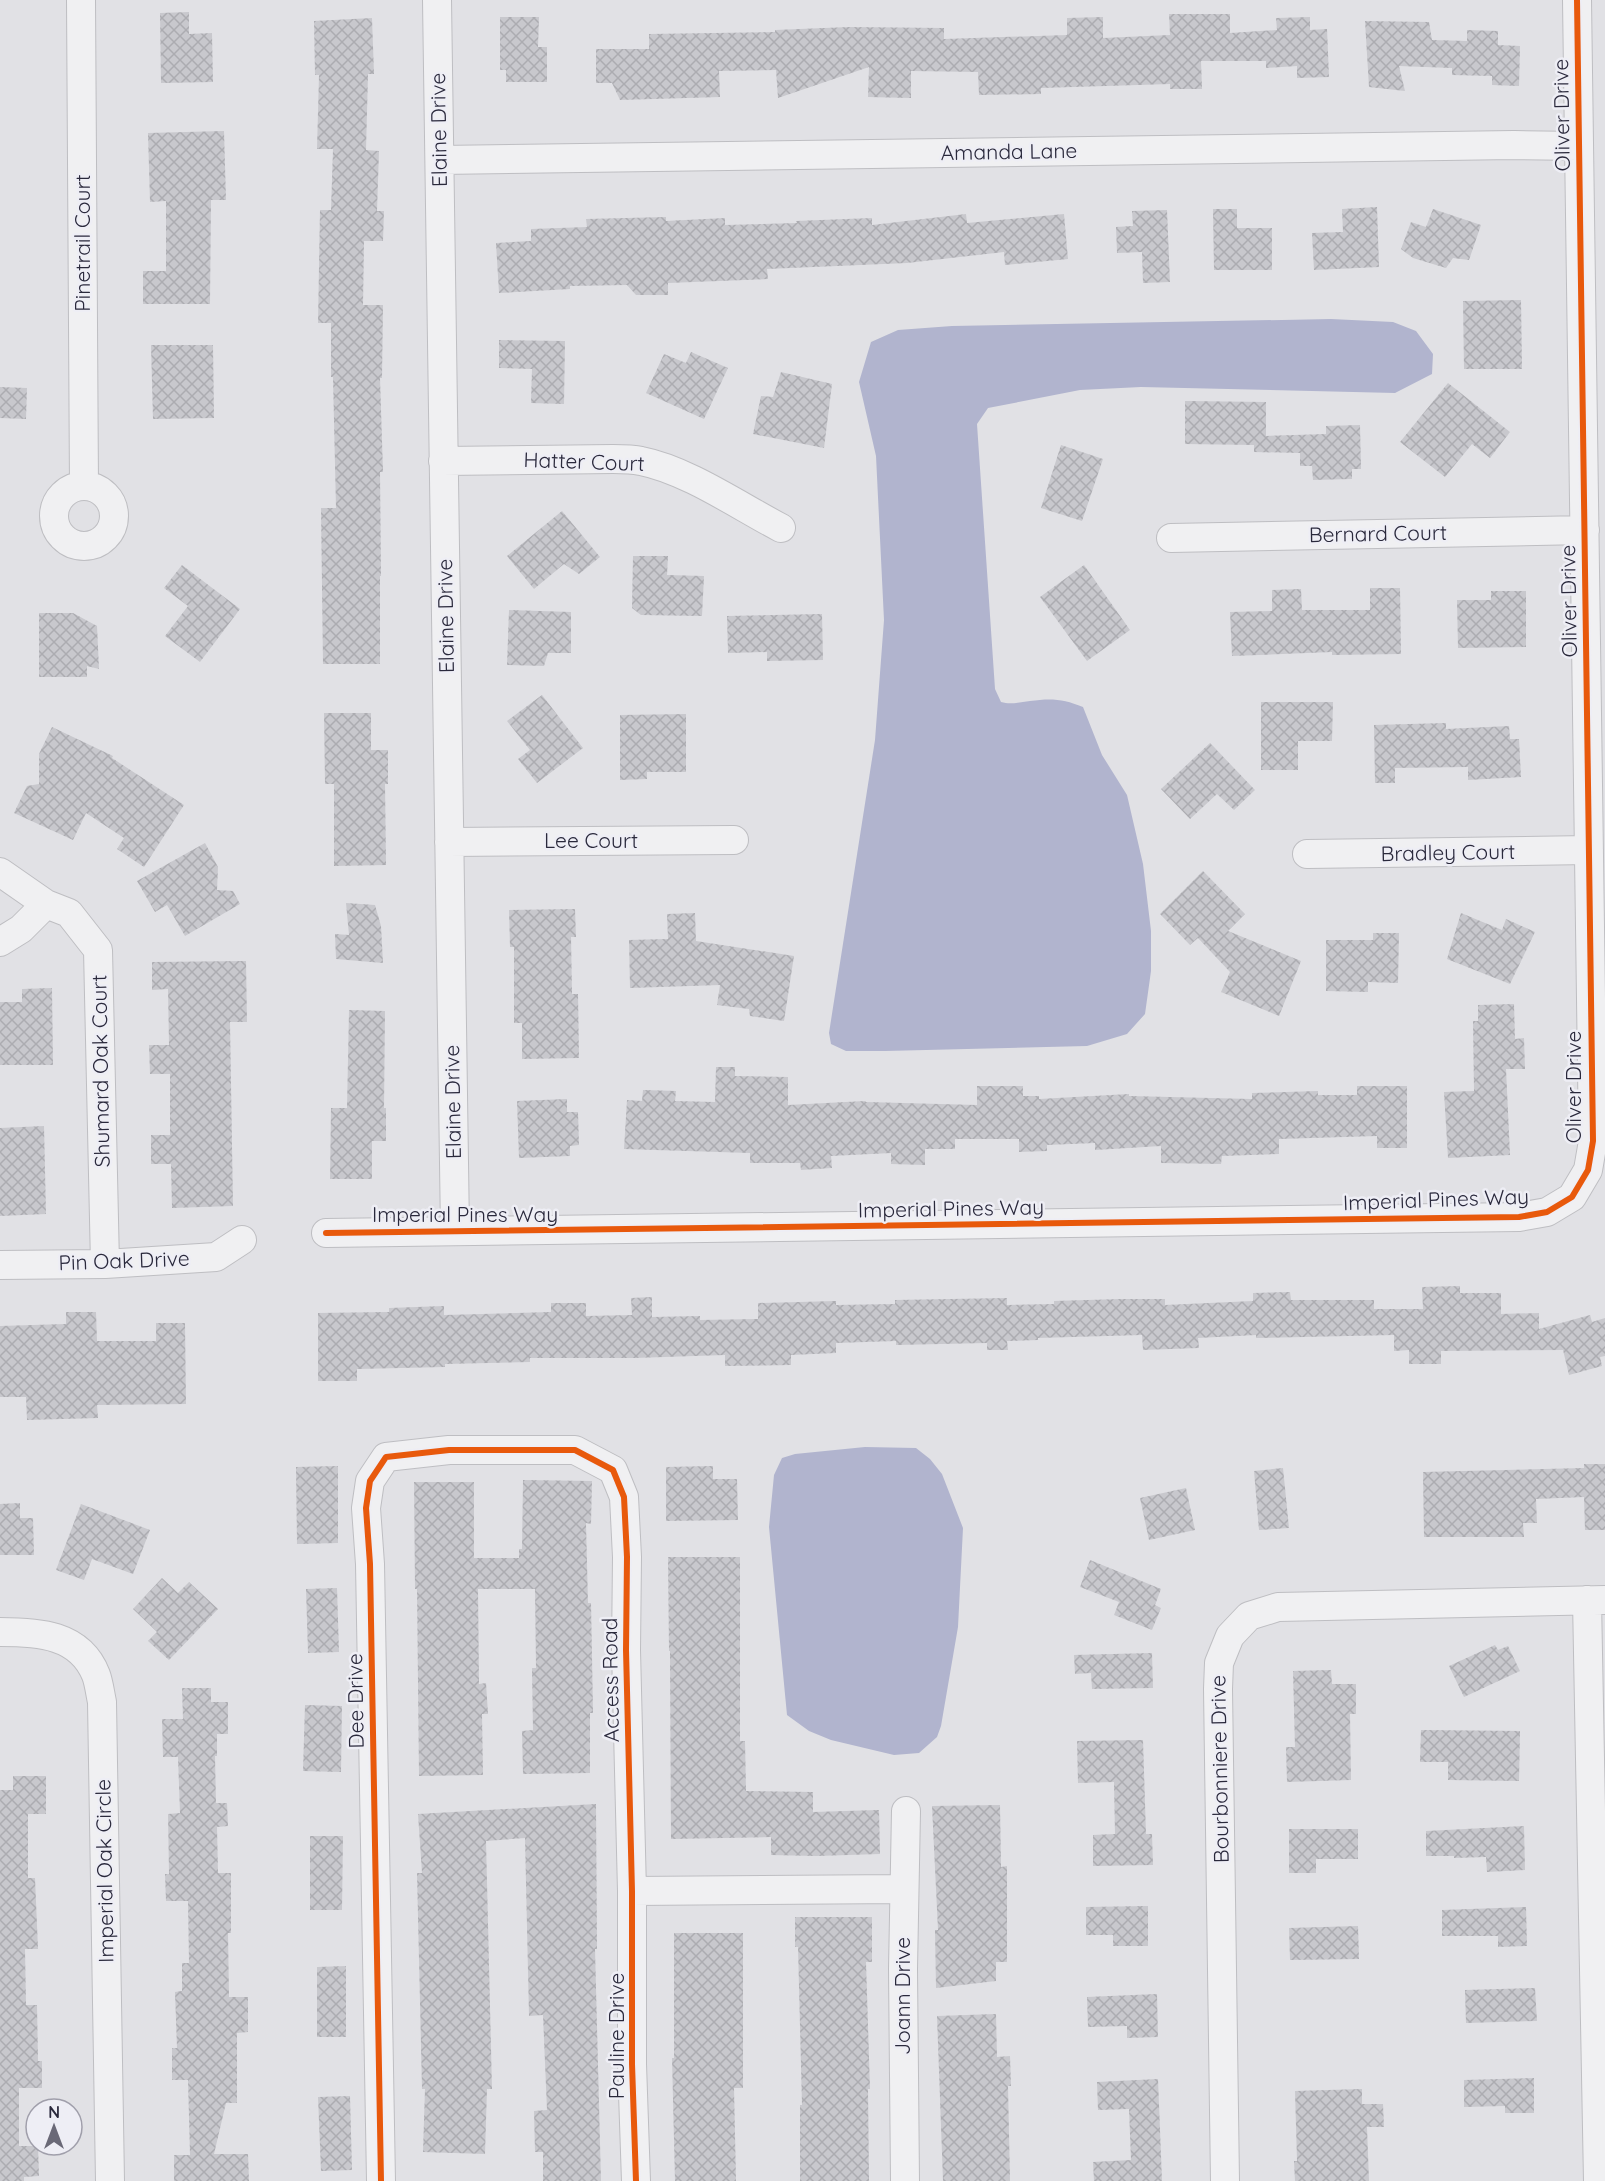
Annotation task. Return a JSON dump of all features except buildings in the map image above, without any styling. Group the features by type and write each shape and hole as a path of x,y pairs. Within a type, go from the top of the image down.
{"street":[{"name":"Pinetrail Court","path":"81,0 84,486"},
{"name":"Elaine Drive","path":"437,0 455,1232"},
{"name":"Oliver Drive","path":"1572,1197 1588,1170 1593,1141 1577,0"},
{"name":"Amanda Lane","path":"440,160 1579,146"},
{"name":"Hatter Court","path":"443,461 640,460 668,468 693,480 781,528"},
{"name":"Bernard Court","path":"1171,538 1584,530"},
{"name":"Lee Court","path":"449,842 734,840"},
{"name":"Bradley Court","path":"1307,854 1588,850"},
{"name":"Shumard Oak Court","path":"0,872 46,904 69,913 98,950 105,1264"},
{"path":"0,942 21,929 46,904"},
{"name":"Imperial Pines Way","path":"326,1233 1519,1217 1547,1212 1572,1197"},
{"name":"Pin Oak Drive","path":"0,1265 105,1264 216,1257 242,1240"},
{"name":"Dee Drive","path":"381,2181 371,1576 366,1508 370,1480 386,1457 449,1450 574,1450 613,1470"},
{"name":"Access Road","path":"613,1470 624,1497 627,1557 626,1661 632,1891"},
{"path":"1596,1600 1598,2181"},
{"name":"Bourbonniere Drive","path":"1226,2181 1218,1689 1219,1663 1230,1636 1250,1616 1278,1607 1596,1600"},
{"name":"Imperial Oak Circle","path":"0,1632 34,1632 60,1638 82,1652 95,1674 102,1702 110,2181"},
{"name":"Joann Drive","path":"905,2181 903,1889 906,1811"},
{"path":"632,1891 903,1889"},
{"name":"Pauline Drive","path":"632,1891 632,2064 636,2181"}],"water":[{"path":"1331,319 1393,322 1416,331 1433,354 1432,374 1395,393 1141,387 1080,390 988,408 977,424 995,689 1001,702 1005,703 1051,699 1083,707 1102,755 1127,795 1143,864 1151,931 1151,971 1145,1014 1127,1034 1087,1046 846,1051 831,1044 829,1033 875,740 884,620 876,456 859,382 871,342 898,330 952,326"},
{"path":"865,1447 916,1448 930,1459 942,1474 963,1528 958,1627 941,1726 937,1737 919,1753 894,1755 831,1740 809,1731 787,1715 769,1527 774,1475 782,1458 795,1454"}],"cycle path":[{"path":"326,1233 1519,1217 1547,1212 1572,1197 1588,1170 1593,1141 1577,0"},
{"path":"381,2181 370,1564 366,1508 370,1481 386,1457 449,1450 575,1450 613,1470 624,1497 627,1557 626,1650 636,2181"}]}
